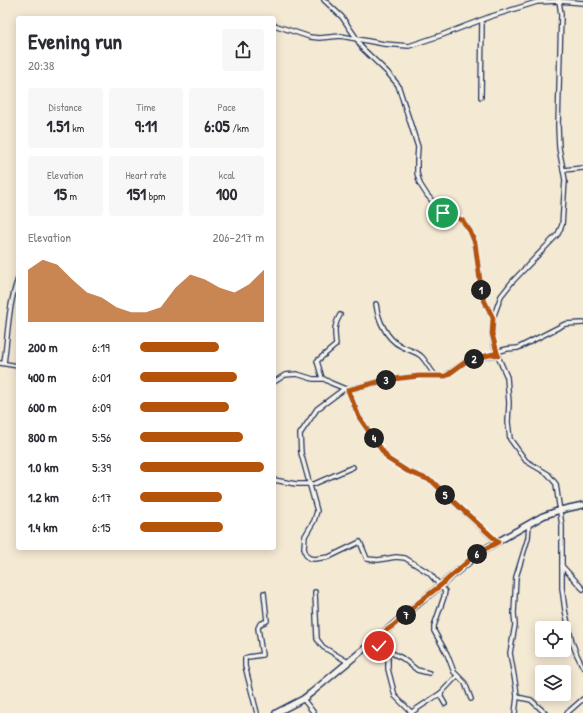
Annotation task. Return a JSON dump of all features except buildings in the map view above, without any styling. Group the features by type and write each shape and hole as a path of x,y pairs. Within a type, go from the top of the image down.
{"main road":[{"path":"276,713 303,699 373,640 394,625 476,554 543,516 560,510 583,505"}],"street":[{"path":"324,0 342,17 362,48 388,73 398,85 418,147 417,173 420,184 427,195 443,213 462,220 470,231 475,243 482,296 493,318"},
{"path":"276,26 310,37 319,38 341,36 384,44 409,46 537,2 559,0 583,3"},
{"path":"559,0 561,15 558,126 560,152 565,180 562,225 558,234 512,282 501,296 493,318 492,334 497,354 507,377 510,439 526,461 542,469 556,484 560,510 562,588 568,628 576,655 583,667"},
{"path":"481,97 482,20"},
{"path":"564,170 583,168"},
{"path":"16,284 8,321 2,363 16,366"},
{"path":"376,304 382,324 391,339 421,356 436,376"},
{"path":"322,378 317,361 336,345 334,328 340,315"},
{"path":"471,699 465,683 457,676 452,668 445,650 434,631 434,626 445,591 429,573 405,558 396,557 378,560 368,559 360,542 329,557 314,559 306,556 304,536 314,521 317,511 301,453 300,434 317,409 346,389 385,380 419,376 442,376 449,374 468,360 518,348 565,324 583,323"},
{"path":"276,380 282,376 289,374 300,374 313,379 322,378 346,389 359,417 388,459 407,471 432,481 498,542"},
{"path":"276,480 310,485 353,467"},
{"path":"515,713 517,697 510,653 515,625 514,613 516,577 528,538 529,524"},
{"path":"562,566 583,589"},
{"path":"315,592 317,639 323,647 348,662"},
{"path":"257,713 245,666 245,658 262,655 258,628 260,624 267,621 264,593"},
{"path":"373,640 383,648 389,649 392,653 402,658 416,670 429,673"},
{"path":"383,648 388,659 388,669 395,696 412,713 441,693 457,676"},
{"path":"441,693 441,697 445,704"},
{"path":"517,697 531,700 545,713"},
{"path":"303,699 314,713"},
{"path":"583,699 583,705"},
{"path":"567,713 583,699"}],"route":[{"path":"379,646 373,640 394,625 476,554 498,542 430,479 407,471 388,459 359,417 348,390 385,380 419,376 446,376 468,360 483,358 494,354 498,356 492,334 493,318 482,296 475,243 470,231 462,220 443,213"}]}
